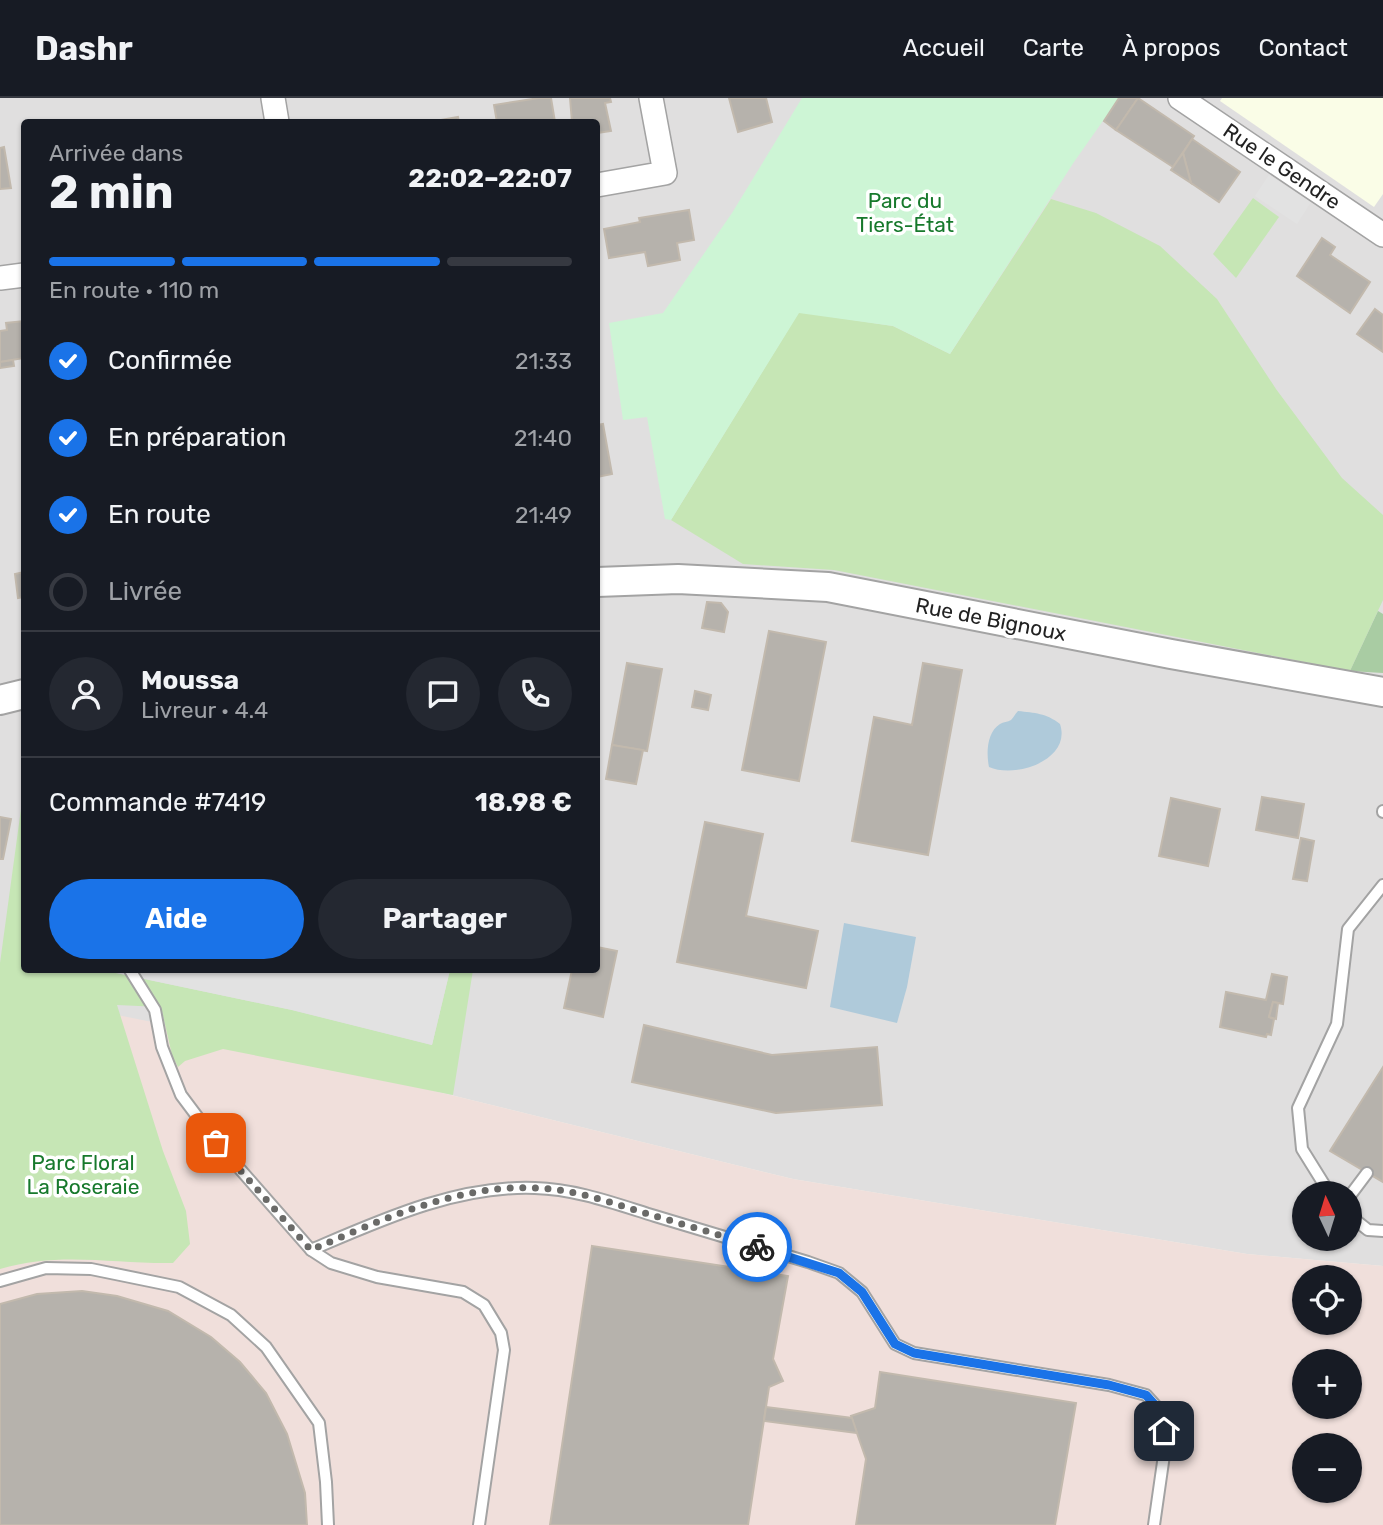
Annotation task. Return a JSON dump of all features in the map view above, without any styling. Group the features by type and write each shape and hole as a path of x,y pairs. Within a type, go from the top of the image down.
{"street":[{"path":"273,98 276,119"},
{"path":"600,184 665,173 651,98"},
{"name":"Rue le Gendre","path":"1180,98 1383,235"},
{"path":"0,278 21,275"},
{"name":"Rue de Bignoux","path":"600,582 678,579 828,587 1383,692"},
{"path":"0,700 21,695"}],"lane":[{"path":"1321,1181 1302,1149 1298,1108 1337,1024 1348,929 1383,885"},
{"path":"132,973 155,1010 162,1048 181,1095 216,1143 311,1250 331,1263 377,1277 463,1292 484,1305 501,1333 504,1350 479,1525"},
{"path":"1361,1181 1367,1173"},
{"path":"311,1250 384,1218 448,1199 489,1191 536,1188 590,1196 808,1262 839,1273 862,1292 895,1344 914,1353 1109,1385 1146,1395 1163,1414 1165,1448 1154,1525"},
{"path":"1362,1225 1368,1230 1383,1231"},
{"path":"0,1280 46,1268 91,1269 178,1287 231,1315 266,1347 319,1423 328,1525"}],"shaded area":[{"path":"0,98 1383,98 1383,1266 1247,1254 793,1179 157,1023 0,1029"},
{"path":"1222,98 1383,98 1383,194 1374,207 1220,101"},
{"path":"1269,175 1311,202 1297,224 1255,196"},
{"path":"116,973 449,973 432,1045 292,1010"},
{"path":"83,1008 157,1023 793,1179 1247,1254 1383,1266 1383,1525 0,1525 0,1029"}],"green space":[{"name":"Parc du Tiers-État","path":"802,98 1119,98 1074,162 950,354 893,326 799,313 671,520 665,519 647,417 623,420 609,323 663,313 732,213"},
{"path":"1253,198 1279,217 1236,278 1213,254"},
{"path":"1051,199 1096,213 1160,246 1217,299 1276,389 1342,478 1383,515 1383,600 1350,671 834,570 743,564 671,520 799,312 893,326 950,354"},
{"path":"1378,611 1383,614 1383,673 1350,671"},
{"name":"Parc Floral La Roseraie","path":"21,809 21,973 117,973 292,1010 432,1045 449,973 473,973 453,1095 223,1049 185,1061 178,1067 172,1055 161,1007 117,1005 163,1151 186,1211 190,1244 173,1263 65,1259 0,1269 0,963"}],"water":[{"path":"1018,711 1045,716 1060,724 1058,748 1039,764 1026,768 1000,770 989,767 988,749 992,732 1000,724 1011,720"},
{"path":"844,923 916,937 897,1023 830,1007"}],"building":[{"path":"551,98 554,119 496,119 494,105"},
{"path":"570,98 610,98 611,102 605,103 611,131 600,133 600,119 572,119"},
{"path":"729,98 766,98 772,122 738,132"},
{"path":"1119,98 1138,98 1116,130 1104,121"},
{"path":"1138,98 1194,136 1173,167 1116,130"},
{"path":"1192,139 1240,172 1219,202 1191,183 1183,153"},
{"path":"4,147 11,188 0,189 0,148"},
{"path":"1183,153 1191,183 1171,170"},
{"path":"689,210 694,240 677,243 680,260 648,266 645,252 609,258 604,229 640,222 639,218"},
{"path":"1322,238 1335,247 1330,255 1370,282 1350,313 1297,276"},
{"path":"1375,309 1383,315 1383,352 1357,334"},
{"path":"21,321 21,358 0,362 0,331 7,330 6,323"},
{"path":"13,360 14,366 0,368 0,362"},
{"path":"600,424 603,424 612,474 600,476"},
{"path":"21,573 21,598 18,598 15,574"},
{"path":"707,602 721,603 728,612 724,632 702,628"},
{"path":"769,631 826,642 799,781 742,770"},
{"path":"627,663 662,669 647,751 612,745"},
{"path":"923,663 962,670 928,855 852,841 874,717 912,725"},
{"path":"695,691 711,695 708,710 692,707"},
{"path":"612,745 643,750 636,784 606,779"},
{"path":"1262,797 1304,804 1298,838 1256,830"},
{"path":"1171,798 1220,809 1208,866 1159,856"},
{"path":"0,817 11,819 3,859 0,859"},
{"path":"705,822 763,834 746,916 818,931 806,988 677,962"},
{"path":"1301,838 1314,841 1307,881 1293,879"},
{"path":"600,948 617,951 603,1017 564,1008 571,973 600,973"},
{"path":"1272,974 1287,977 1283,1004 1273,1002 1269,1017 1274,1019 1271,1035 1267,1034 1266,1037 1220,1027 1226,992 1266,1000"},
{"path":"1273,1002 1278,1003 1276,1019 1269,1017"},
{"path":"644,1025 772,1055 877,1047 882,1105 776,1113 632,1082"},
{"path":"1383,1067 1383,1182 1330,1151"},
{"path":"592,1246 788,1276 773,1359 783,1381 769,1387 748,1525 550,1525"},
{"path":"82,1291 117,1296 168,1311 211,1337 240,1362 266,1393 287,1434 305,1493 307,1525 0,1525 0,1304 37,1294"},
{"path":"880,1372 1076,1403 1055,1525 856,1525 866,1459 851,1416 875,1408"},
{"path":"766,1407 852,1418 857,1433 764,1421"}],"way so far":[{"path":"216,1143 311,1250 384,1218 448,1199 489,1191 536,1188 590,1196 757,1247"}],"route":[{"path":"757,1247 839,1273 862,1292 895,1344 914,1353 1109,1385 1146,1395 1163,1414 1164,1431"}]}
